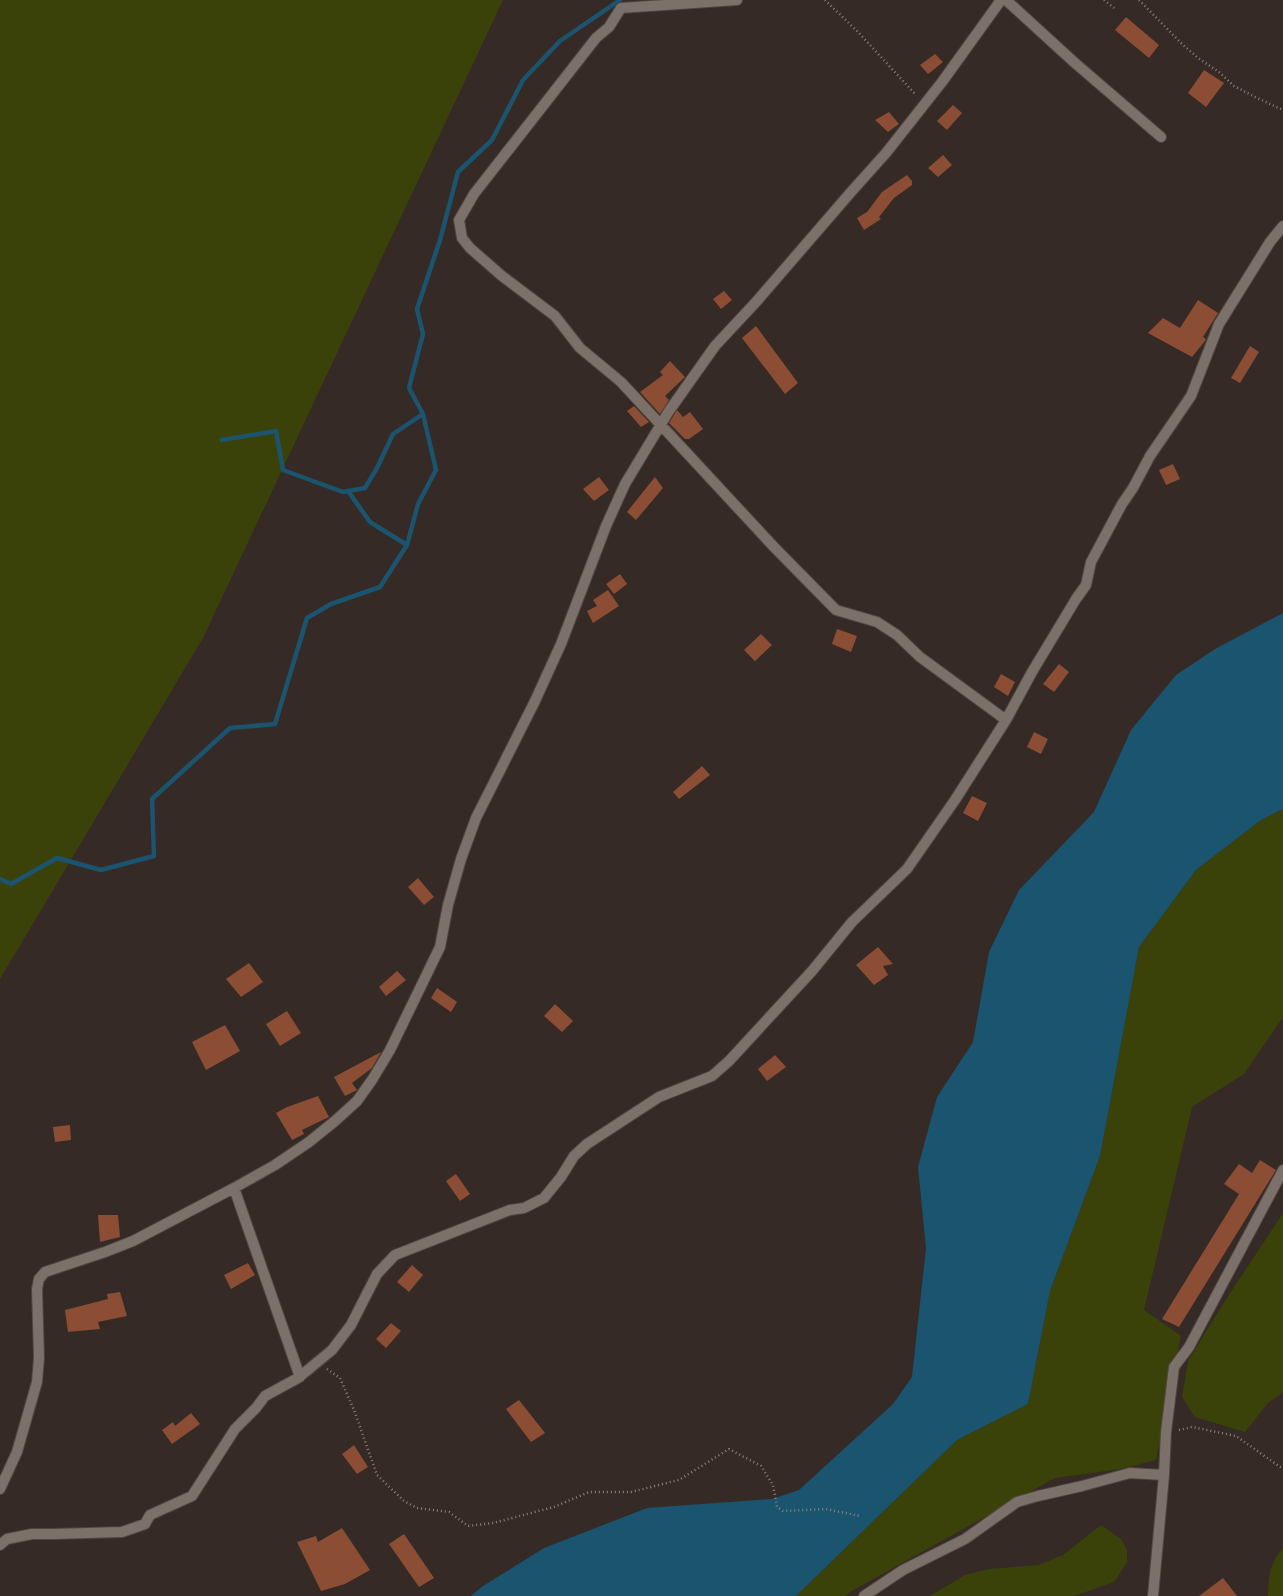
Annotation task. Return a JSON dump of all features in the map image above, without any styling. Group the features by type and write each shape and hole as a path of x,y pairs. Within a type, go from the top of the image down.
{"street":[{"path":"737,0 621,8 609,26 596,38 474,194 459,220 462,238 470,248 502,276 555,316 580,348 621,382 774,547 836,610 876,622 897,635 920,657 1006,720"},
{"path":"0,1488 17,1452 37,1382 39,1358 37,1289 39,1279 45,1272 133,1241 275,1165 335,1121 357,1100 372,1080 390,1050 440,947 461,859 476,818 535,701 561,644 606,526 625,484 669,411 715,346 772,284 851,192 886,154 1001,0"},
{"path":"1006,0 1161,138"},
{"path":"0,1545 8,1539 32,1534 122,1532 145,1524 150,1514 192,1496 235,1429 256,1408 265,1396 300,1377 332,1350 351,1325 377,1274 395,1255 510,1210 524,1208 544,1198 561,1177 574,1156 587,1144 659,1097 696,1084 712,1076 718,1071 812,971 852,922 907,869 955,800 1006,720 1036,666 1086,585 1091,562 1122,504 1133,488 1150,456 1191,396 1223,318 1270,242 1283,226"},
{"path":"1153,1596 1164,1475 1166,1432 1174,1367 1189,1347 1283,1170"},
{"path":"234,1188 300,1377"},
{"path":"864,1596 903,1570 965,1539 1017,1502 1130,1473 1164,1475"}],"path":[{"path":"825,0 858,32 924,104"},
{"path":"1104,0 1114,8"},
{"path":"1139,0 1181,43 1198,58 1219,72 1234,86 1255,98 1283,110"},
{"path":"316,1363 340,1378 354,1410 377,1475 404,1501 417,1508 449,1512 468,1526 493,1524 554,1507 589,1492 631,1492 678,1480 729,1450 761,1466 773,1486 777,1507 783,1511 826,1509 860,1516"},
{"path":"1166,1432 1192,1427 1236,1436 1283,1468"}],"green space":[{"path":"0,0 503,0 203,638 0,979"},
{"path":"1283,809 1283,1017 1244,1074 1192,1107 1144,1310 1181,1336 1156,1460 1121,1469 1055,1478 850,1592 846,1596 796,1596 957,1440 1028,1404 1050,1291 1100,1156 1139,947 1196,870 1261,820"},
{"path":"1283,1213 1283,1392 1268,1403 1245,1432 1195,1417 1182,1397 1188,1361 1223,1304"},
{"path":"1101,1525 1121,1539 1127,1550 1127,1562 1114,1582 1074,1596 930,1596 965,1575 989,1569 1039,1565 1063,1555"},
{"path":"1283,1548 1283,1596 1268,1596 1272,1565"}],"water":[{"path":"1283,613 1283,809 1261,820 1196,870 1139,947 1100,1156 1050,1291 1028,1404 957,1440 796,1596 471,1596 483,1586 544,1548 647,1508 772,1499 799,1490 893,1404 912,1377 926,1248 918,1167 937,1097 973,1042 989,952 1019,890 1094,812 1131,730 1176,675 1215,649"}],"building":[{"path":"1126,17 1159,45 1149,58 1115,30"},
{"path":"935,54 943,62 928,74 920,65"},
{"path":"1204,70 1224,83 1206,107 1188,93"},
{"path":"953,105 962,113 947,130 937,121"},
{"path":"889,112 899,124 888,132 875,120"},
{"path":"943,155 952,165 938,177 928,168"},
{"path":"907,175 912,181 912,185 894,198 879,217 881,219 864,230 857,218 867,212 882,192"},
{"path":"724,291 732,300 721,309 713,299"},
{"path":"1198,300 1218,313 1203,337 1206,339 1205,341 1192,357 1148,333 1163,318 1180,328"},
{"path":"756,326 798,383 785,394 742,338"},
{"path":"1250,346 1259,352 1240,383 1231,378"},
{"path":"670,361 685,377 665,396 669,400 660,414 640,392 663,375 660,372"},
{"path":"634,406 649,422 641,427 627,411"},
{"path":"677,410 683,417 690,412 703,429 689,439 685,439 669,423"},
{"path":"1173,464 1180,479 1166,485 1159,470"},
{"path":"599,477 609,490 594,501 583,489"},
{"path":"655,477 663,488 636,520 627,512"},
{"path":"620,574 627,584 614,594 606,584"},
{"path":"608,590 619,606 593,623 587,611 597,606 593,600"},
{"path":"837,629 857,636 851,652 832,644"},
{"path":"761,634 772,645 755,661 744,650"},
{"path":"1059,664 1069,672 1054,692 1043,684"},
{"path":"1001,674 1015,682 1008,696 994,687"},
{"path":"1034,732 1048,739 1041,754 1027,747"},
{"path":"702,766 710,775 679,799 673,792"},
{"path":"972,796 987,803 978,821 963,813"},
{"path":"418,878 434,897 424,905 408,887"},
{"path":"878,947 893,964 883,966 888,975 874,985 856,965"},
{"path":"249,963 263,982 241,997 226,979"},
{"path":"397,971 406,980 386,996 379,987"},
{"path":"437,988 457,1002 451,1012 431,998"},
{"path":"555,1004 573,1021 562,1032 544,1016"},
{"path":"287,1011 301,1033 280,1046 266,1024"},
{"path":"225,1025 240,1051 206,1070 192,1042"},
{"path":"381,1052 372,1068 352,1083 357,1090 345,1096 334,1077"},
{"path":"775,1055 786,1067 767,1081 758,1069"},
{"path":"318,1096 329,1117 302,1130 304,1134 292,1140 276,1113 287,1107"},
{"path":"70,1125 71,1140 55,1142 53,1127"},
{"path":"1260,1160 1276,1170 1179,1327 1162,1319 1239,1194 1224,1184 1239,1164 1252,1173"},
{"path":"456,1174 470,1194 460,1201 446,1181"},
{"path":"98,1215 118,1215 120,1237 100,1242"},
{"path":"248,1263 255,1275 231,1289 224,1275"},
{"path":"412,1265 423,1275 409,1292 397,1282"},
{"path":"120,1292 127,1316 98,1322 100,1329 68,1332 65,1310 108,1299 107,1294"},
{"path":"391,1323 401,1331 386,1348 376,1339"},
{"path":"519,1400 545,1433 531,1442 506,1409"},
{"path":"191,1413 200,1424 172,1444 162,1430 173,1422 175,1426"},
{"path":"354,1445 368,1467 357,1474 342,1454"},
{"path":"342,1528 370,1570 345,1584 321,1591 297,1542 316,1536 318,1542"},
{"path":"404,1534 434,1578 419,1587 389,1544"},
{"path":"1223,1578 1237,1596 1199,1596"}],"waterway":[{"path":"0,879 11,884 57,858 101,870 154,856 152,799 230,728 275,724 307,618 331,604 380,587 407,545 418,504 436,470 423,414 409,388 423,334 417,309 440,240 458,172 492,140 523,80 560,41 620,0"},
{"path":"222,440 276,431 283,470 343,492 365,488 377,468 393,434 423,414"},
{"path":"348,491 370,522 407,545"}]}
